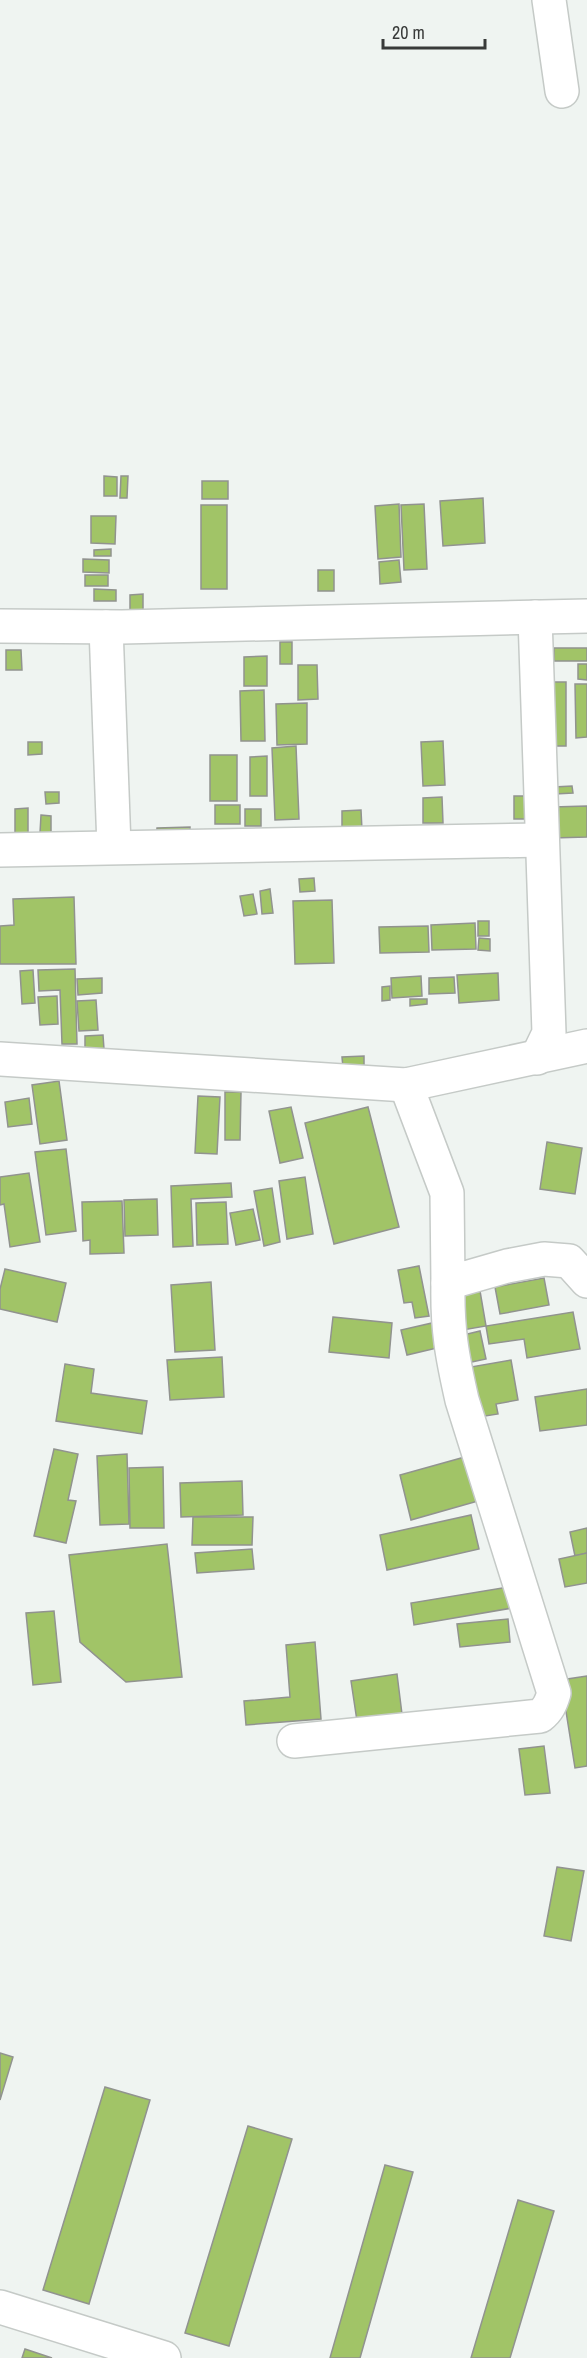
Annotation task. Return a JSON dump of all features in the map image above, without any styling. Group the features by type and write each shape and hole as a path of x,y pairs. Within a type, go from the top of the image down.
{"street":[{"path":"549,0 562,91"},
{"path":"0,626 106,627 587,616"},
{"path":"535,617 549,1033 537,1058"},
{"path":"106,627 114,847"},
{"path":"0,850 542,840"},
{"path":"0,1059 406,1085 587,1046"},
{"path":"294,1741 540,1716 551,1703 554,1693 462,1400 450,1351 447,1320 447,1193 406,1085"},
{"path":"448,1284 507,1266 544,1259 569,1261 587,1281"},
{"path":"0,2307 164,2358"}],"building":[{"path":"104,476 117,477 117,496 104,496"},
{"path":"121,476 128,476 127,498 120,498"},
{"path":"202,481 228,481 228,499 202,499"},
{"path":"483,498 485,543 443,546 440,501"},
{"path":"399,504 401,557 378,559 375,506"},
{"path":"424,504 427,569 404,570 401,505"},
{"path":"201,505 227,505 227,589 201,589"},
{"path":"91,516 116,516 115,544 91,543"},
{"path":"111,549 111,556 94,556 94,550"},
{"path":"83,559 109,560 109,573 83,572"},
{"path":"399,560 401,582 380,584 379,562"},
{"path":"318,570 334,570 334,591 318,591"},
{"path":"85,575 108,575 108,586 85,586"},
{"path":"94,589 116,590 116,601 94,601"},
{"path":"143,594 143,610 130,610 130,595"},
{"path":"280,642 292,642 292,664 280,664"},
{"path":"554,648 587,648 587,661 554,661"},
{"path":"6,650 21,650 22,670 6,670"},
{"path":"267,656 267,686 244,686 244,657"},
{"path":"578,664 587,664 587,680 578,679"},
{"path":"298,665 317,665 318,699 298,700"},
{"path":"544,682 566,682 566,746 544,746"},
{"path":"575,684 587,684 587,737 576,738"},
{"path":"264,690 265,741 241,741 240,691"},
{"path":"307,703 307,744 277,745 276,704"},
{"path":"443,741 445,785 423,786 421,742"},
{"path":"28,742 42,742 42,754 28,755"},
{"path":"296,746 299,819 275,820 272,748"},
{"path":"210,755 237,755 237,801 210,801"},
{"path":"267,756 267,796 250,796 250,757"},
{"path":"572,786 573,793 555,794 554,787"},
{"path":"45,792 59,792 59,803 46,804"},
{"path":"514,796 528,796 529,819 514,819"},
{"path":"442,797 443,823 423,823 423,798"},
{"path":"215,805 240,805 240,824 215,824"},
{"path":"587,806 587,837 553,838 553,807"},
{"path":"28,808 28,834 15,834 15,809"},
{"path":"245,809 261,809 261,826 245,826"},
{"path":"361,810 362,830 342,830 342,811"},
{"path":"41,815 51,816 51,834 40,833"},
{"path":"190,827 190,843 156,843 157,828"},
{"path":"314,878 315,891 300,892 299,879"},
{"path":"270,889 273,913 262,914 260,891"},
{"path":"253,894 257,914 244,916 240,896"},
{"path":"74,897 76,964 0,964 0,926 14,925 13,899"},
{"path":"332,900 334,963 295,964 293,901"},
{"path":"478,921 489,921 489,936 478,936"},
{"path":"475,923 476,949 432,950 431,925"},
{"path":"428,926 429,952 380,953 379,927"},
{"path":"479,938 490,939 490,951 478,950"},
{"path":"75,969 77,1044 62,1044 60,990 39,991 38,970"},
{"path":"33,970 35,1003 22,1004 20,971"},
{"path":"498,973 499,1000 459,1003 457,975"},
{"path":"421,976 422,996 392,998 391,978"},
{"path":"454,977 455,993 429,994 429,978"},
{"path":"102,978 102,993 78,995 77,979"},
{"path":"390,986 390,1000 382,1001 382,987"},
{"path":"57,996 58,1024 40,1025 38,997"},
{"path":"410,999 427,999 427,1004 410,1006"},
{"path":"96,1000 98,1030 79,1031 77,1001"},
{"path":"103,1035 104,1049 85,1050 85,1036"},
{"path":"364,1056 364,1066 343,1068 342,1057"},
{"path":"59,1081 67,1140 40,1144 32,1085"},
{"path":"225,1092 241,1092 240,1140 225,1140"},
{"path":"198,1096 220,1097 217,1154 195,1153"},
{"path":"29,1098 32,1124 8,1127 5,1102"},
{"path":"291,1107 303,1158 280,1163 269,1111"},
{"path":"368,1107 399,1227 334,1244 305,1123"},
{"path":"547,1142 582,1148 575,1194 540,1189"},
{"path":"66,1149 76,1231 46,1235 35,1152"},
{"path":"29,1173 40,1242 10,1247 4,1204 0,1205 0,1177"},
{"path":"305,1177 313,1234 287,1239 279,1181"},
{"path":"231,1183 232,1197 191,1199 193,1246 173,1247 171,1186"},
{"path":"272,1188 280,1242 264,1246 254,1191"},
{"path":"157,1199 158,1235 125,1236 124,1200"},
{"path":"122,1201 124,1253 90,1254 90,1240 83,1241 82,1202"},
{"path":"226,1202 228,1244 197,1245 196,1203"},
{"path":"253,1209 260,1240 236,1245 230,1213"},
{"path":"419,1266 429,1316 415,1318 412,1302 404,1303 398,1270"},
{"path":"5,1269 66,1283 57,1322 0,1309 0,1289"},
{"path":"544,1278 549,1305 500,1314 495,1287"},
{"path":"211,1282 215,1350 175,1352 171,1285"},
{"path":"480,1291 486,1326 457,1331 451,1296"},
{"path":"573,1312 580,1349 527,1358 524,1339 489,1344 486,1326"},
{"path":"333,1317 392,1323 389,1358 329,1352"},
{"path":"432,1323 437,1348 407,1355 401,1330"},
{"path":"480,1331 486,1359 462,1364 455,1337"},
{"path":"222,1357 224,1397 170,1400 167,1360"},
{"path":"511,1360 518,1400 496,1404 498,1414 473,1418 465,1368"},
{"path":"65,1364 94,1369 91,1393 147,1401 142,1434 56,1421"},
{"path":"587,1389 587,1425 540,1431 535,1397"},
{"path":"54,1449 78,1454 68,1500 76,1501 66,1543 34,1536"},
{"path":"127,1454 129,1524 100,1525 97,1456"},
{"path":"472,1455 485,1499 411,1520 400,1475"},
{"path":"163,1467 164,1528 130,1528 129,1468"},
{"path":"242,1481 243,1515 181,1517 180,1483"},
{"path":"471,1515 479,1549 387,1570 380,1535"},
{"path":"193,1517 253,1517 252,1545 192,1545"},
{"path":"587,1528 587,1553 575,1556 570,1532"},
{"path":"167,1544 182,1677 126,1682 80,1642 69,1555"},
{"path":"252,1549 254,1569 197,1573 195,1553"},
{"path":"587,1553 587,1583 565,1587 559,1559"},
{"path":"515,1586 518,1607 414,1625 411,1603"},
{"path":"54,1611 61,1682 33,1685 26,1613"},
{"path":"508,1619 510,1642 460,1647 457,1624"},
{"path":"315,1642 321,1719 246,1725 244,1701 290,1697 286,1645"},
{"path":"397,1674 402,1714 357,1721 351,1681"},
{"path":"587,1676 587,1766 575,1768 561,1680"},
{"path":"544,1746 550,1793 525,1795 519,1749"},
{"path":"557,1867 584,1871 571,1941 544,1936"},
{"path":"0,2053 13,2057 0,2100"},
{"path":"105,2087 150,2100 89,2304 43,2290"},
{"path":"248,2126 292,2139 229,2346 185,2333"},
{"path":"385,2165 413,2172 360,2358 330,2358"},
{"path":"518,2200 554,2211 510,2358 471,2358"},
{"path":"25,2349 52,2358 22,2358"}]}
